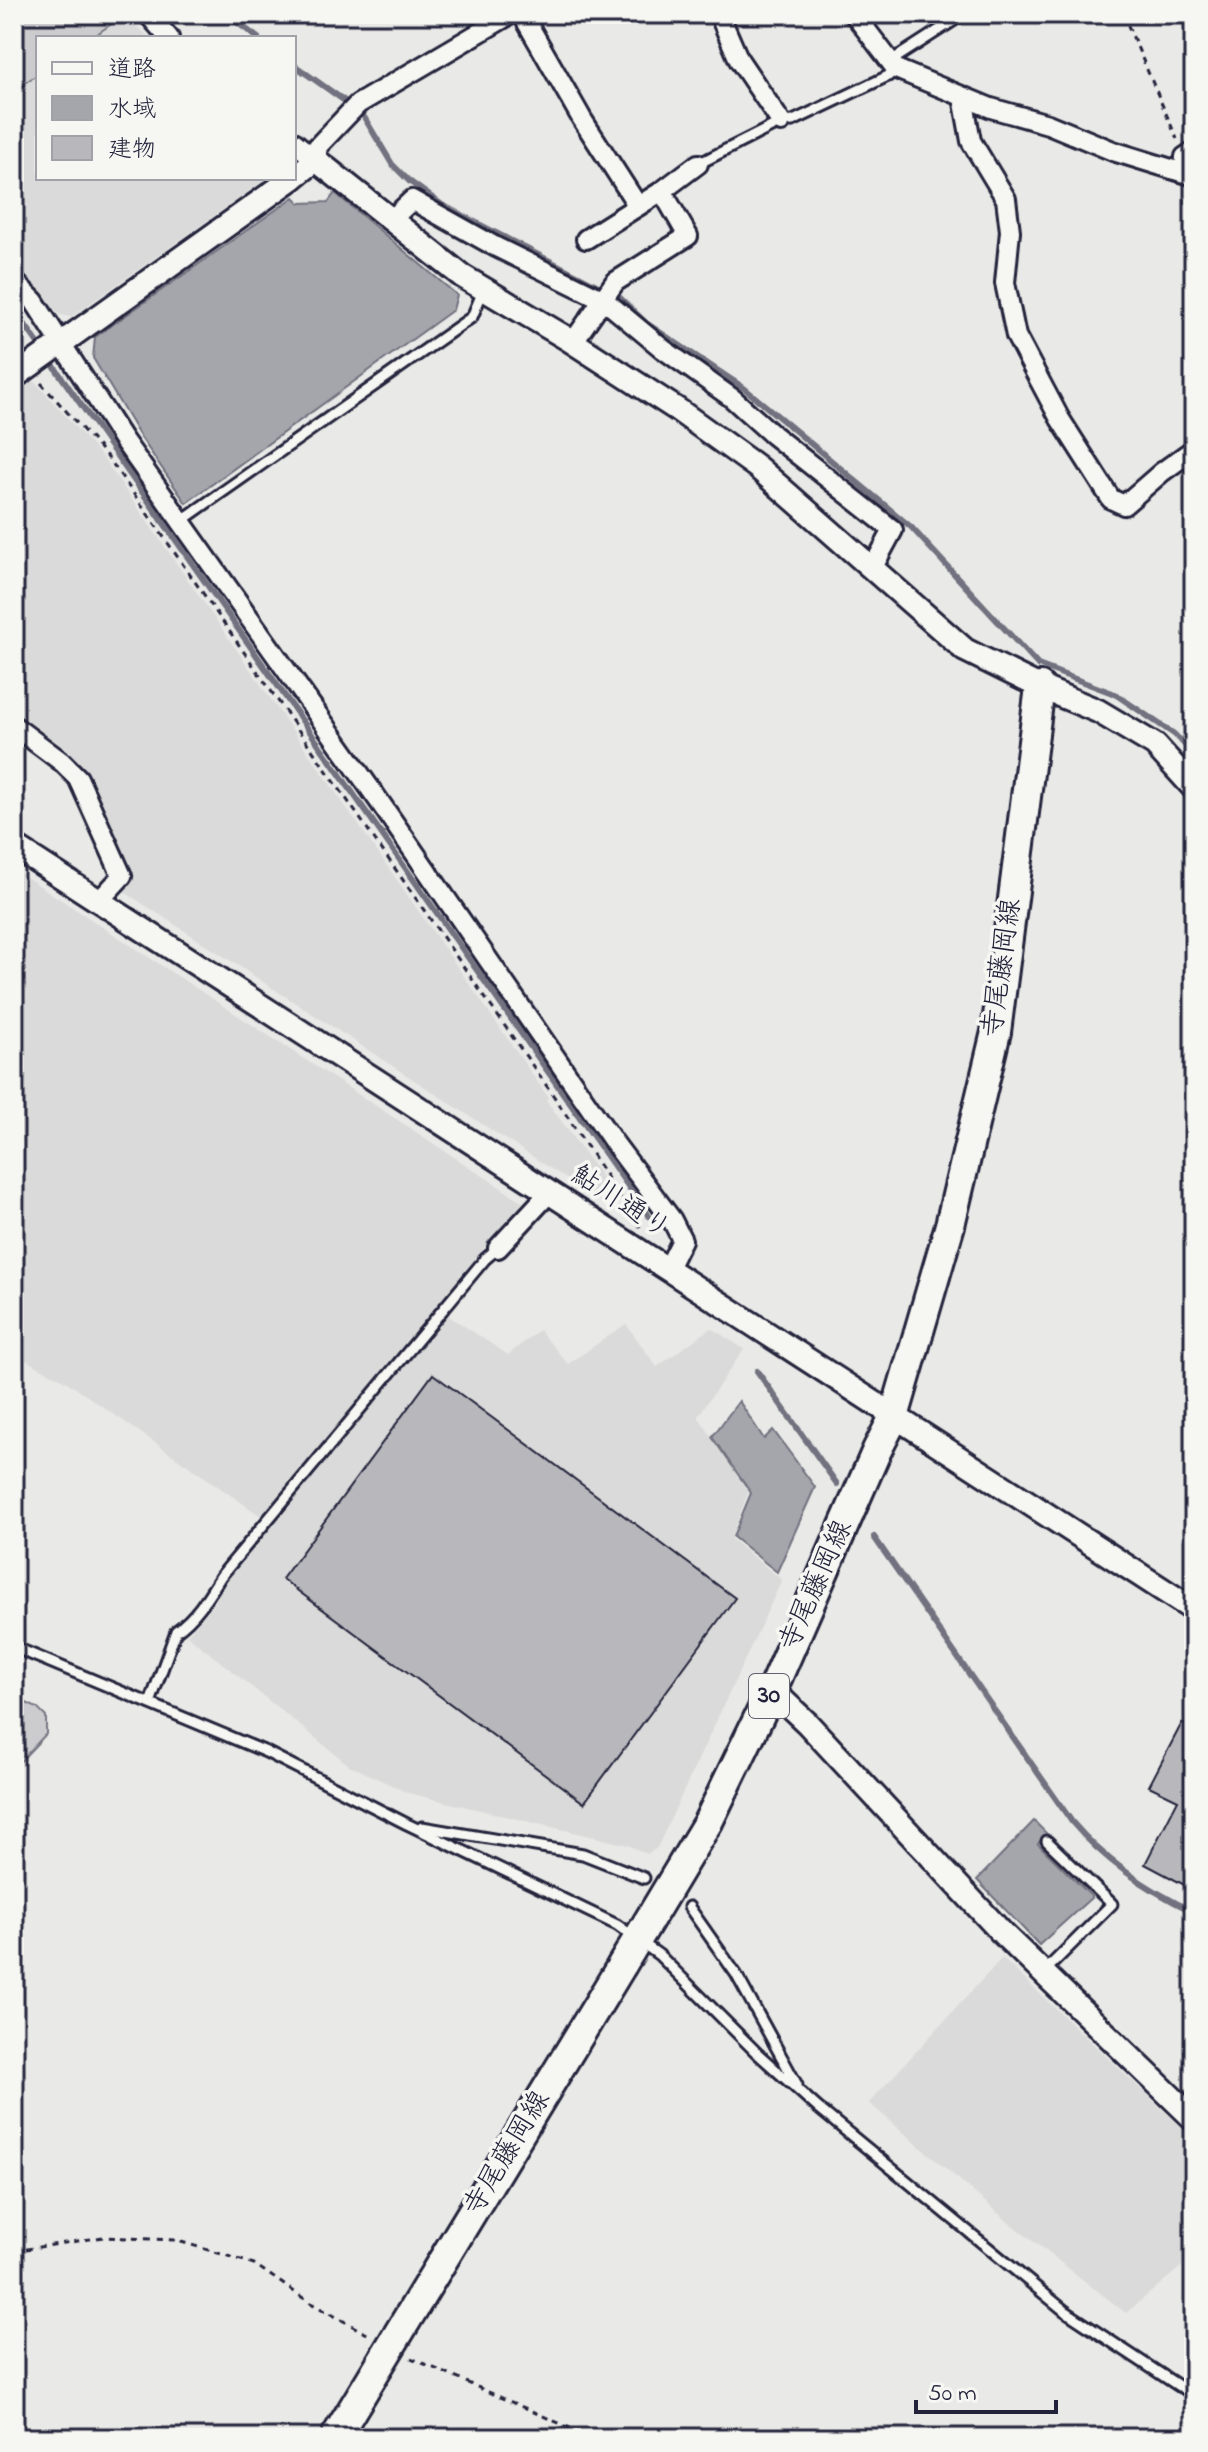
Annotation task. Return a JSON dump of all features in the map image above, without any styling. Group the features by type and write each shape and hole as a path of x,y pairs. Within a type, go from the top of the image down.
{"main road":[{"name":"寺尾藤岡線","path":"335,2438 708,1822 772,1690 894,1417 950,1225 996,1032 1040,687"}],"street":[{"path":"148,14 167,36"},
{"path":"522,14 582,119 638,206"},
{"path":"719,14 739,60 781,122"},
{"path":"854,14 894,65 963,97 1048,124 1113,151 1189,164"},
{"path":"296,176 316,160 318,146 358,104 501,16"},
{"path":"963,97 971,141 1006,199 1010,231 1005,283 1016,336 1060,419 1111,499 1124,505 1194,449"},
{"path":"296,144 462,276 573,342 678,410 757,467 965,650 1098,711 1155,745 1194,788"},
{"path":"586,239 662,191 698,164"},
{"path":"21,372 290,180"},
{"path":"573,342 615,282 688,236 662,191"},
{"path":"391,220 412,200 496,247 604,300 663,349 732,398 773,435 893,530 873,567"},
{"path":"14,281 34,301 57,346 387,813 615,1144 672,1220 682,1240 667,1270"},
{"path":"14,726 78,778 122,876 99,901"},
{"name":"鮎川通り","path":"14,846 1194,1610"},
{"path":"498,1248 549,1193"},
{"path":"772,1690 807,1723 1003,1934 1194,2119"}],"lane":[{"path":"698,164 781,122 793,121 888,76 894,65 964,14"},
{"path":"181,521 472,317 483,289"},
{"path":"150,1703 176,1631 186,1625 205,1603 221,1576 485,1259 498,1248"},
{"path":"14,1647 266,1752 617,1925 659,1955 757,2053 818,2108 1065,2311 1194,2396"},
{"path":"407,1824 583,1854 644,1878"},
{"path":"1043,1973 1112,1904 1047,1841"},
{"path":"689,1907 736,1974 795,2083 818,2108"}],"path":[{"path":"1123,14 1189,164"},
{"path":"21,372 110,460 553,1095 645,1235"},
{"path":"14,2251 103,2237 175,2240 254,2264 309,2302 376,2339"},
{"path":"403,2353 593,2438"}],"shaded area":[{"path":"14,14 122,14 94,36 36,36 36,75 14,90"},
{"path":"123,16 148,36 94,36"},
{"path":"36,75 36,180 265,180 71,317 60,315 14,264 14,90"},
{"path":"29,375 103,458 616,1197 613,1209 120,889 67,756 14,717 14,386"},
{"path":"14,869 523,1202 261,1516 64,1380 14,1354"},
{"path":"446,1314 508,1355 539,1330 568,1364 626,1324 657,1367 711,1328 744,1349 698,1416 748,1492 731,1539 782,1580 657,1848 647,1854 628,1845 408,1793 349,1765 187,1635 214,1604 229,1574"},
{"path":"14,1697 37,1708 46,1717 46,1734 14,1768"},
{"path":"1002,1958 1194,2139 1194,2256 1126,2313 1011,2224 869,2103"}],"water":[{"path":"335,193 457,295 453,310 186,503 139,435 93,358 95,337 294,197 300,203 328,202"},
{"path":"739,1401 764,1439 773,1430 815,1487 777,1572 733,1537 751,1493 712,1437"},
{"path":"1034,1821 1046,1833 1038,1844 1092,1897 1039,1945 977,1880"}],"building":[{"path":"433,1374 735,1598 584,1803 282,1579"},
{"path":"1182,1723 1194,1730 1194,1890 1145,1864 1178,1800 1149,1786"}],"waterway":[{"path":"226,14 255,36"},
{"path":"296,66 349,104"},
{"path":"361,112 392,164 409,181 442,205 602,288"},
{"path":"619,297 646,323 744,388 911,527 1038,665 1115,694 1174,734 1194,754"},
{"path":"14,309 649,1216"},
{"path":"757,1371 837,1484"},
{"path":"874,1537 1072,1822 1128,1873 1194,1912"}]}
